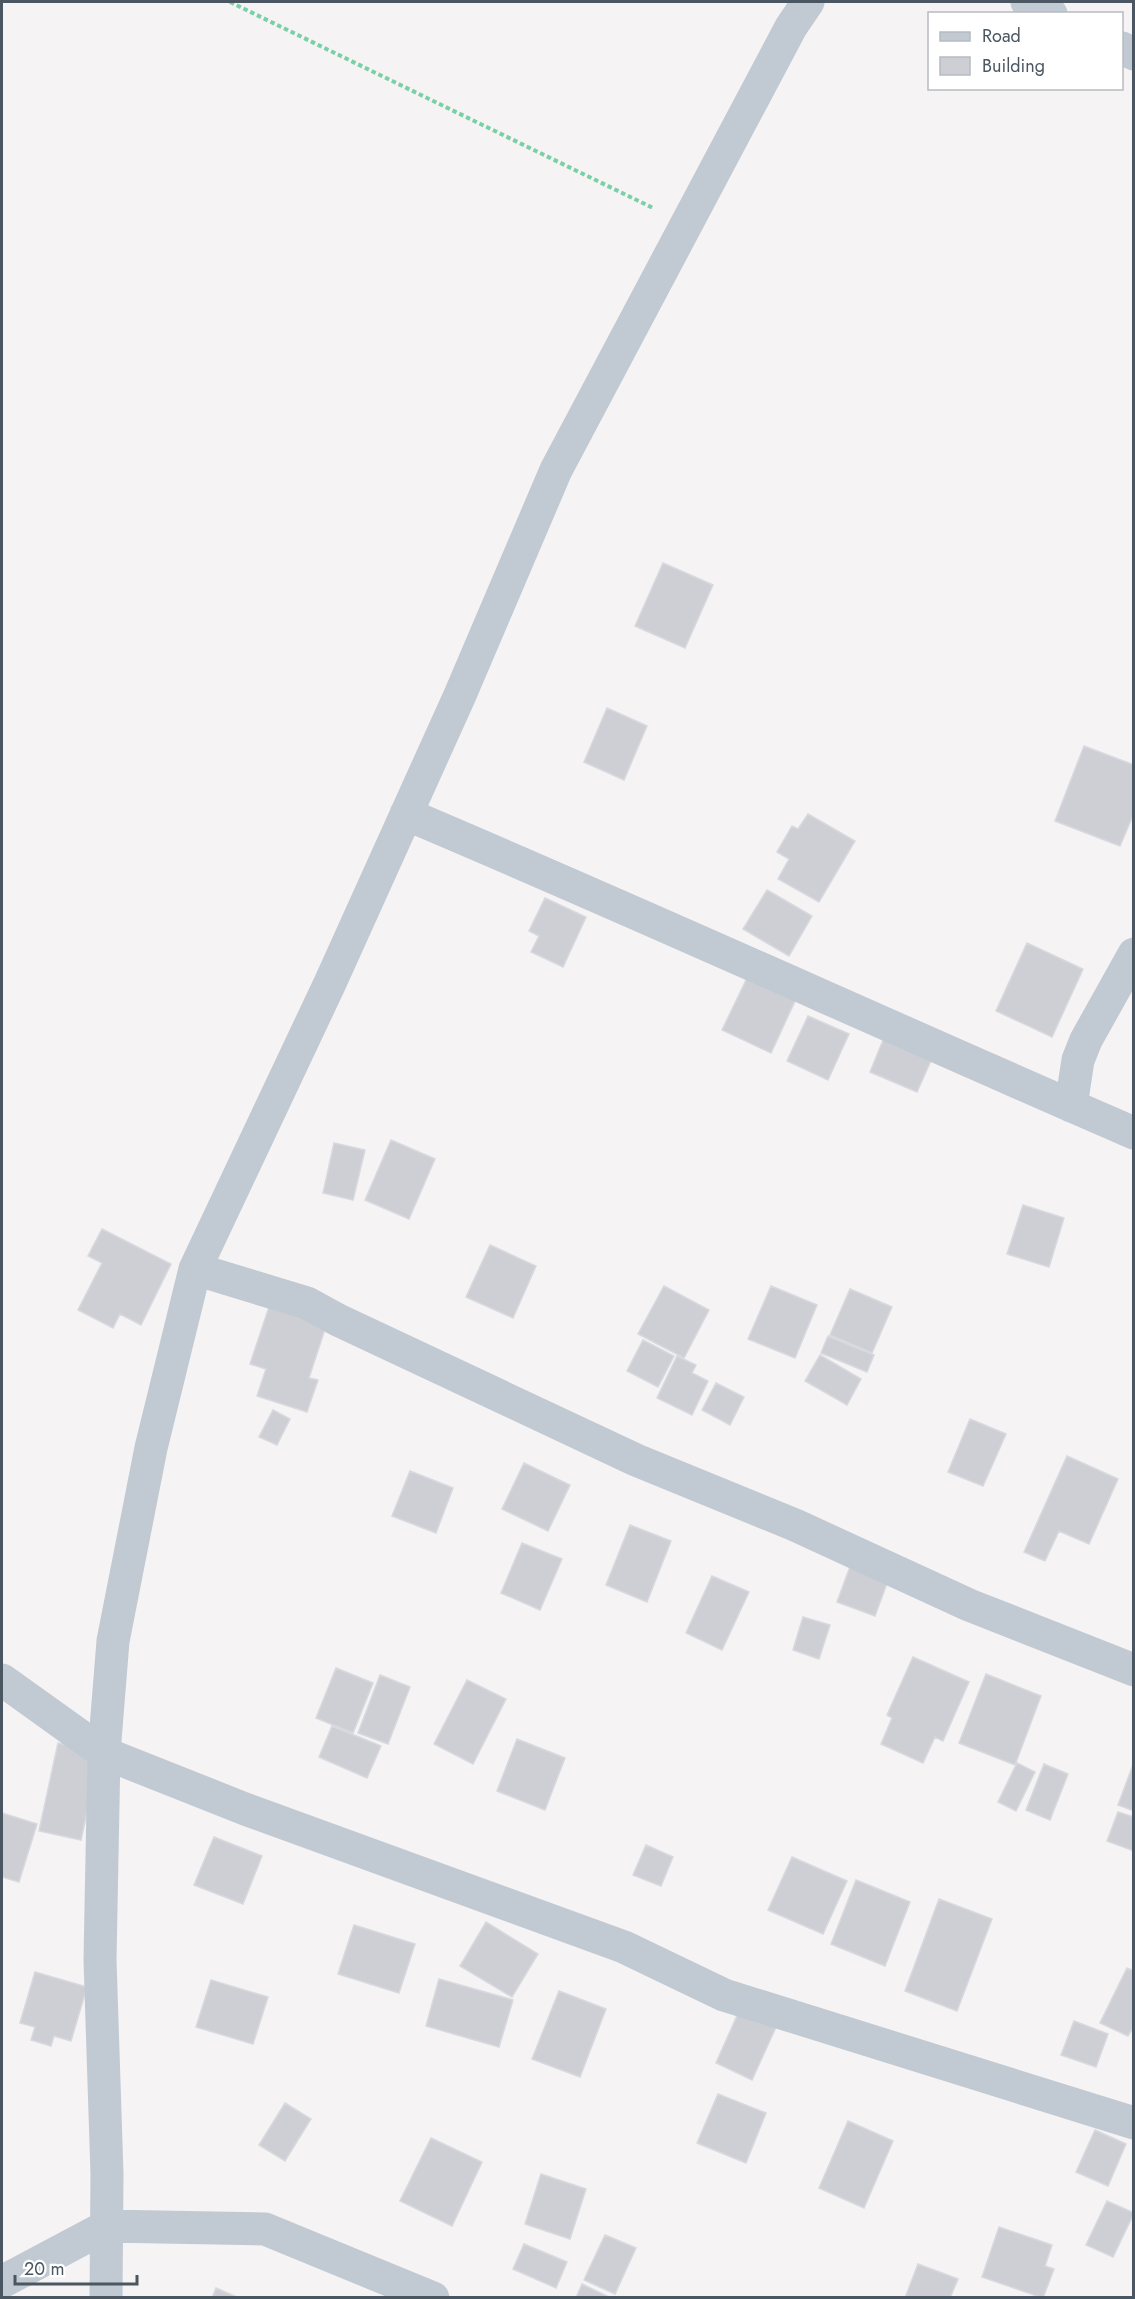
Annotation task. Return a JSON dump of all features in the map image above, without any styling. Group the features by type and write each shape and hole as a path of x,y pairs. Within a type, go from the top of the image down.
{"street":[{"path":"106,2298 107,2226 100,1960 104,1753 112,1641 151,1448 195,1269 278,1096 406,814 556,470 791,27 808,2"},
{"path":"1027,2 1048,12"},
{"path":"406,814 574,885 810,992 1134,1133"},
{"path":"1071,1106 1078,1060 1134,954"},
{"path":"195,1269 308,1303 636,1460 795,1525 969,1605 1134,1670"},
{"path":"2,1680 104,1753 245,1809 624,1947 724,1995 1134,2123"},
{"path":"2,2282 107,2226 265,2229 433,2298"}],"path":[{"path":"230,2 686,224"}],"building":[{"path":"663,563 713,585 685,648 635,626"},
{"path":"607,708 647,726 624,780 584,762"},
{"path":"1084,746 1134,765 1134,813 1120,846 1055,821"},
{"path":"808,814 855,841 819,902 778,879 789,859 777,852 792,826 798,829"},
{"path":"767,890 812,916 789,956 743,929"},
{"path":"545,898 586,917 563,967 531,952 539,936 529,931"},
{"path":"1027,943 1083,969 1052,1037 996,1011"},
{"path":"748,976 796,999 771,1053 722,1030"},
{"path":"808,1016 849,1034 828,1080 787,1061"},
{"path":"886,1033 934,1054 917,1092 870,1072"},
{"path":"391,1140 435,1159 409,1219 365,1200"},
{"path":"334,1143 365,1150 353,1200 323,1193"},
{"path":"1023,1205 1064,1218 1049,1267 1007,1254"},
{"path":"102,1229 171,1264 141,1325 120,1314 113,1328 78,1310 102,1263 88,1256"},
{"path":"490,1245 536,1266 513,1318 466,1297"},
{"path":"664,1286 709,1310 684,1358 638,1334"},
{"path":"771,1286 817,1305 795,1358 748,1339"},
{"path":"850,1289 892,1307 872,1353 830,1335"},
{"path":"272,1298 329,1317 309,1378 318,1380 307,1412 257,1396 266,1369 250,1364"},
{"path":"828,1336 874,1355 867,1372 821,1353"},
{"path":"643,1340 674,1356 658,1387 627,1371"},
{"path":"820,1355 861,1379 847,1405 805,1381"},
{"path":"677,1356 696,1365 692,1373 708,1381 692,1415 657,1398"},
{"path":"716,1383 744,1397 730,1425 702,1410"},
{"path":"273,1410 290,1419 277,1445 259,1437"},
{"path":"970,1419 1006,1434 983,1486 948,1472"},
{"path":"1067,1456 1118,1479 1089,1544 1059,1531 1045,1561 1024,1552"},
{"path":"524,1463 570,1485 548,1531 502,1509"},
{"path":"410,1471 453,1488 436,1533 392,1516"},
{"path":"630,1525 671,1541 647,1602 606,1585"},
{"path":"522,1543 562,1559 540,1610 501,1593"},
{"path":"851,1564 889,1578 875,1616 837,1602"},
{"path":"712,1576 749,1592 722,1650 686,1633"},
{"path":"803,1617 830,1625 819,1659 793,1650"},
{"path":"913,1657 969,1682 943,1741 935,1737 923,1763 881,1744 892,1718 887,1715"},
{"path":"336,1668 373,1683 353,1733 316,1718"},
{"path":"986,1674 1041,1696 1015,1765 959,1743"},
{"path":"380,1675 410,1687 388,1744 358,1733"},
{"path":"467,1680 506,1699 473,1764 434,1744"},
{"path":"332,1726 381,1746 367,1778 319,1757"},
{"path":"517,1739 565,1758 545,1810 497,1791"},
{"path":"58,1743 100,1752 81,1840 39,1831"},
{"path":"1134,1762 1134,1811 1118,1805"},
{"path":"1017,1763 1035,1772 1016,1811 998,1802"},
{"path":"1044,1764 1068,1774 1050,1820 1026,1810"},
{"path":"1118,1812 1134,1817 1134,1851 1107,1841"},
{"path":"2,1813 37,1824 19,1882 2,1877"},
{"path":"214,1837 262,1856 243,1904 194,1885"},
{"path":"646,1845 673,1857 661,1886 633,1875"},
{"path":"792,1857 847,1881 823,1934 768,1910"},
{"path":"856,1880 910,1902 885,1966 831,1944"},
{"path":"939,1899 992,1919 957,2011 905,1991"},
{"path":"486,1922 538,1954 512,1997 460,1966"},
{"path":"354,1925 415,1944 399,1993 338,1974"},
{"path":"1127,1968 1134,1971 1134,2026 1128,2036 1100,2023"},
{"path":"35,1972 87,1987 71,2041 54,2036 51,2046 31,2040 35,2027 20,2023"},
{"path":"439,1979 513,2000 499,2047 426,2026"},
{"path":"211,1980 268,1997 253,2044 196,2027"},
{"path":"559,1991 606,2009 580,2077 532,2059"},
{"path":"740,2009 777,2025 752,2080 716,2063"},
{"path":"1074,2021 1108,2034 1096,2067 1061,2055"},
{"path":"718,2094 766,2113 746,2163 697,2143"},
{"path":"285,2103 311,2119 285,2161 259,2145"},
{"path":"848,2121 893,2141 864,2208 819,2188"},
{"path":"1095,2130 1126,2144 1108,2186 1076,2172"},
{"path":"431,2138 482,2162 452,2226 400,2201"},
{"path":"541,2174 586,2189 570,2239 525,2224"},
{"path":"1107,2201 1134,2213 1113,2257 1086,2245"},
{"path":"999,2227 1052,2245 1045,2266 1054,2269 1043,2298 982,2277"},
{"path":"605,2235 636,2248 615,2294 584,2280"},
{"path":"524,2244 567,2262 556,2288 513,2269"},
{"path":"918,2264 958,2279 950,2298 905,2298"},
{"path":"582,2284 611,2298 576,2298"},
{"path":"216,2288 239,2298 212,2298"}]}
